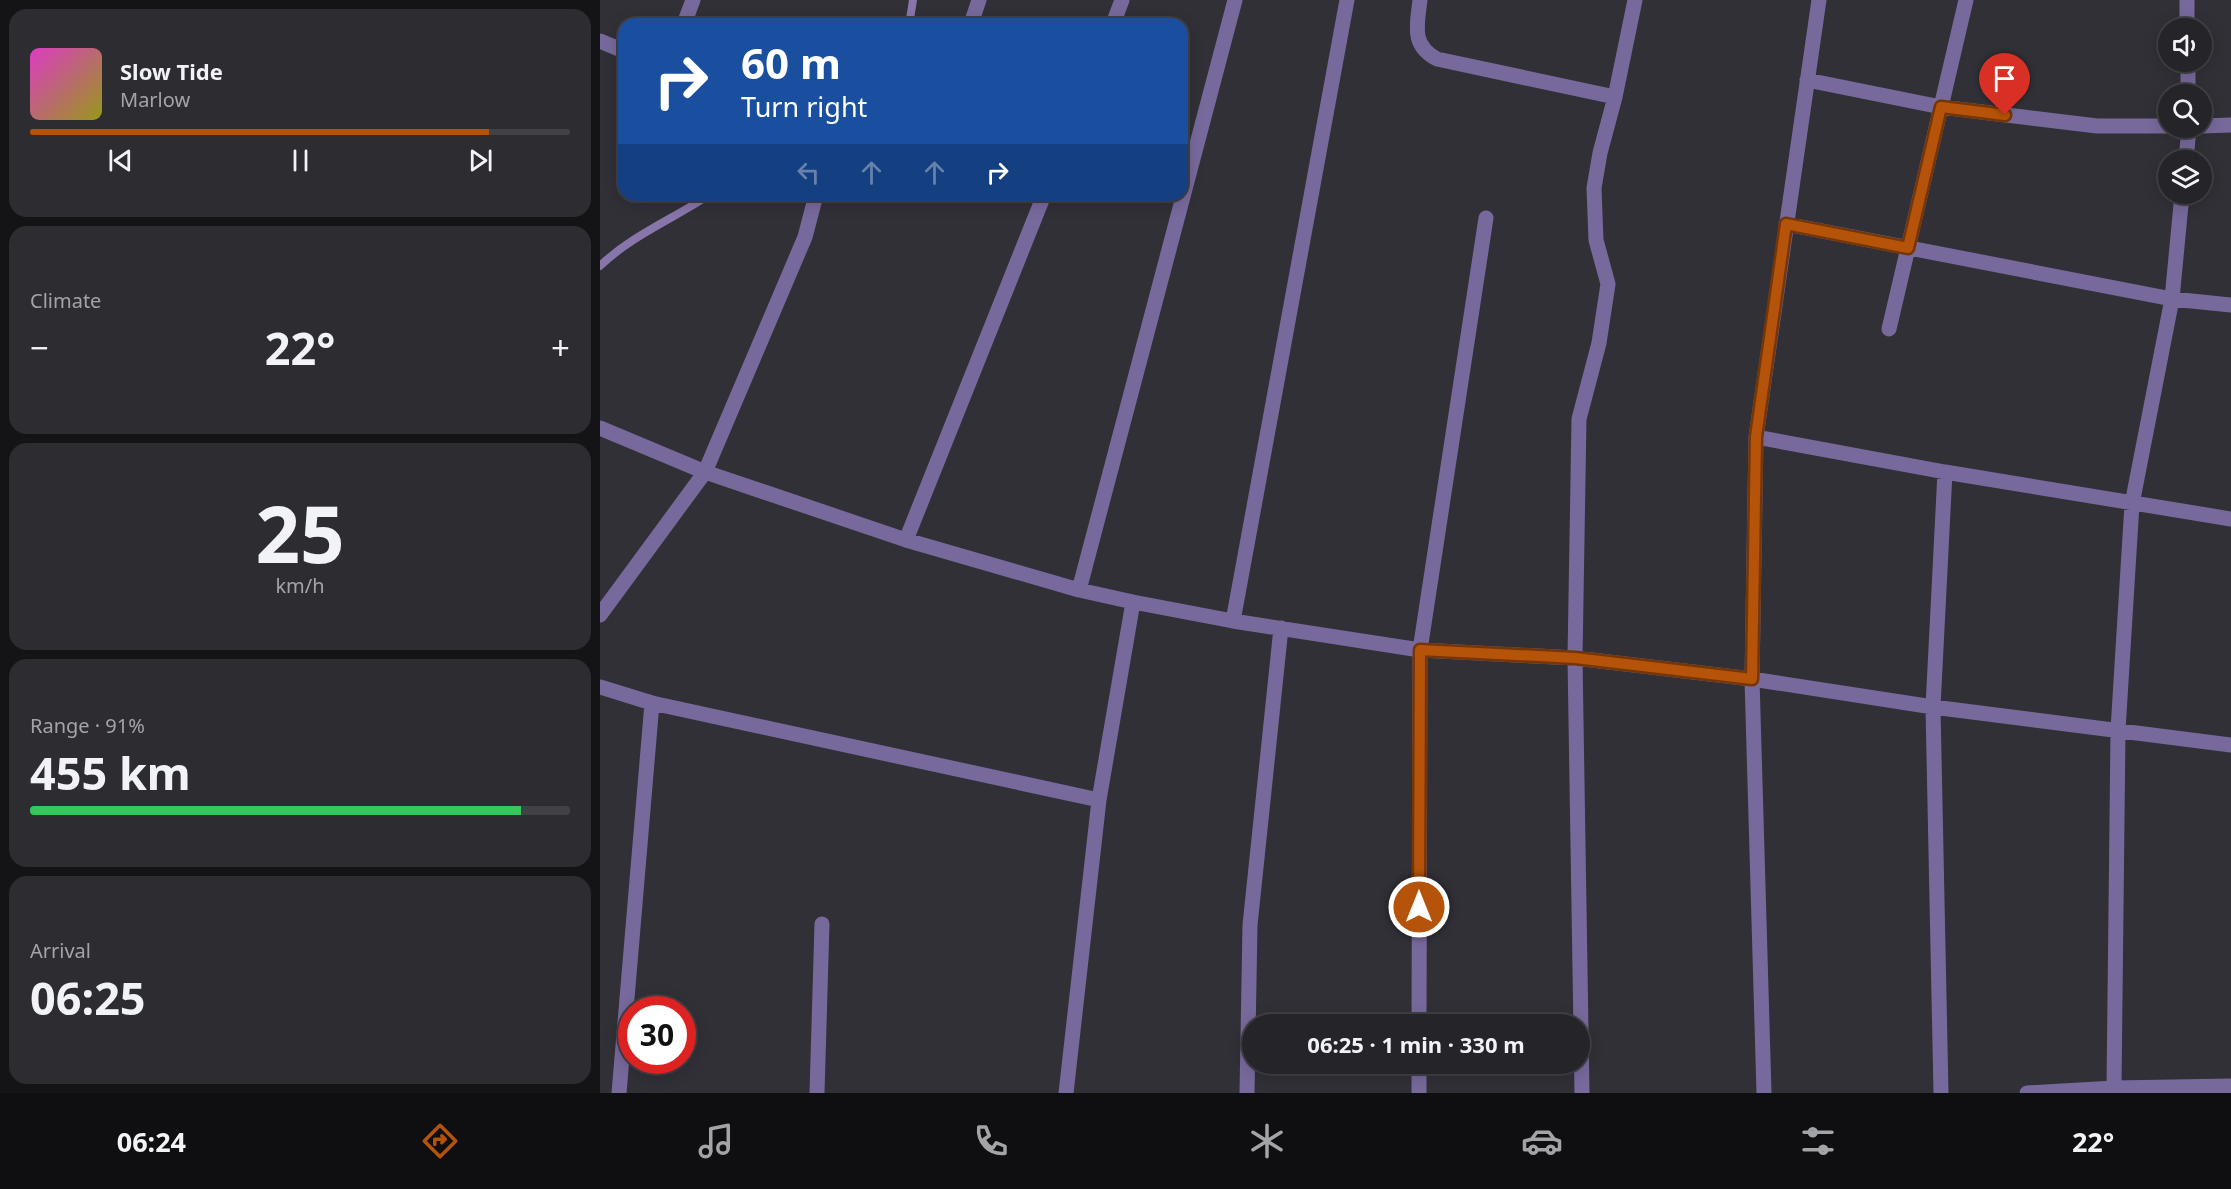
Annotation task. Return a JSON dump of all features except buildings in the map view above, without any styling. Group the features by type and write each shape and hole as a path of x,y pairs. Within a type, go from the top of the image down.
{"street":[{"path":"686,18 693,0"},
{"path":"973,18 979,0"},
{"path":"1115,18 1122,0"},
{"path":"1188,178 1235,0"},
{"path":"1233,621 1347,0"},
{"path":"1420,0 1418,39 1425,52 1437,59 1615,97"},
{"path":"1582,1093 1575,658 1580,419 1599,343 1608,284 1596,240 1594,188 1635,0"},
{"path":"1764,1093 1752,679 1756,437 1819,0"},
{"path":"1889,330 1966,0"},
{"path":"2187,0 2187,18"},
{"path":"600,41 618,48"},
{"path":"1807,80 1941,107 2097,126 2158,126"},
{"path":"2212,126 2231,125"},
{"path":"600,615 705,472 805,237 814,201"},
{"path":"906,540 1042,201"},
{"path":"1079,590 1182,201"},
{"path":"2114,1088 2118,730 2132,504 2172,299 2181,204"},
{"path":"1419,1014 1420,650 1486,218"},
{"path":"1786,224 2172,299 2231,305"},
{"path":"600,428 705,472 906,540 1079,590 1133,602 1233,621 1420,650 1575,658 1752,679 1933,707 2231,745"},
{"path":"1756,437 1945,472 2231,519"},
{"path":"1941,1093 1933,707 1945,472"},
{"path":"1066,1093 1099,800 1133,602"},
{"path":"1246,1093 1250,925 1281,628"},
{"path":"600,687 652,703 1099,800"},
{"path":"619,1093 652,703"},
{"path":"817,1093 822,924"},
{"path":"1419,1074 1419,1093"},
{"path":"2027,1093 2114,1088 2137,1090 2231,1086"}],"waterway":[{"path":"910,18 913,0"},
{"path":"600,266 625,246 700,201"}],"route":[{"path":"1419,907 1420,650 1575,658 1752,679 1756,437 1786,224 1908,248 1941,107 2005,115"}]}
